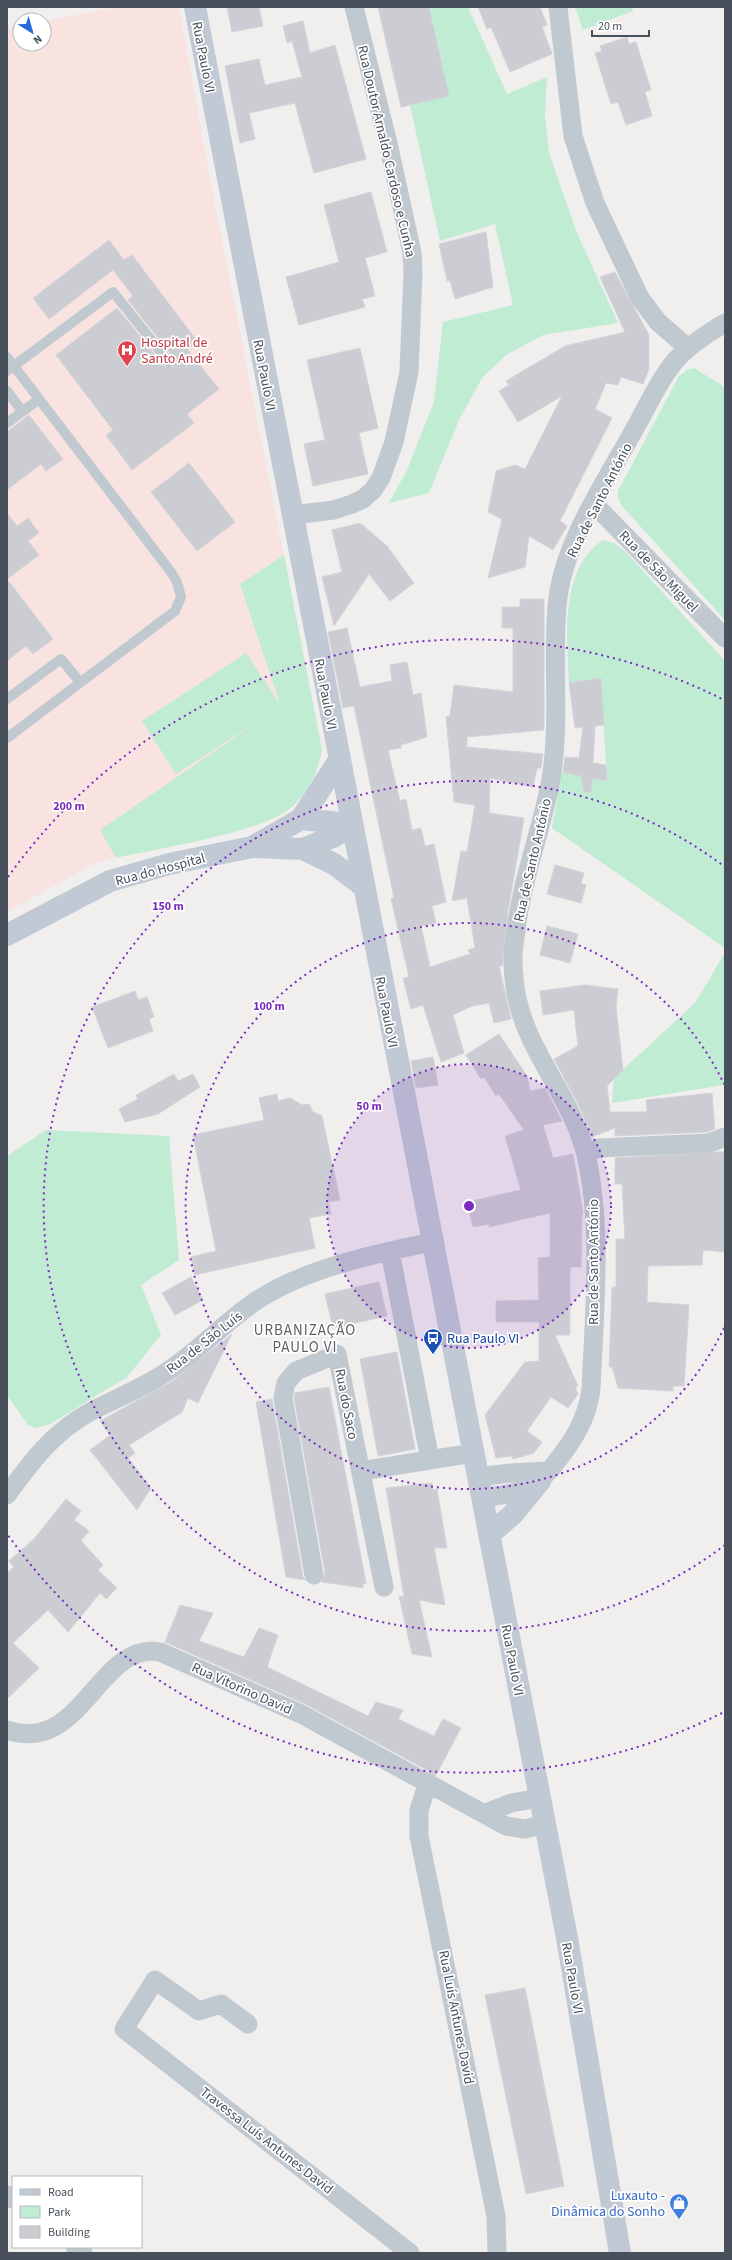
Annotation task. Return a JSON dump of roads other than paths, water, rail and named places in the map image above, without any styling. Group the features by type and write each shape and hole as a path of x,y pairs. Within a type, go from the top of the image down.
{"main road":[{"name":"Rua Paulo VI","path":"195,7 338,760 567,1938 620,2253"},
{"name":"Rua do Hospital","path":"252,847 301,819 338,760"},
{"path":"301,819 351,824"},
{"name":"Rua do Hospital","path":"303,849 335,836 351,824"},
{"name":"Rua do Hospital","path":"7,935 110,881 169,864 252,847 303,849 334,864 363,886"},
{"path":"489,1535 525,1501 544,1476"}],"street":[{"name":"Rua Doutor Arnaldo Cardoso e Cunha","path":"292,514 334,510 363,499 373,490 381,478 394,442 409,372 413,272 412,253 388,144 354,7"},
{"path":"558,7 573,136 595,203 640,298 658,322 688,348"},
{"name":"Rua de Santo António","path":"480,1487 523,1490 544,1476 573,1442 588,1409 592,1389 595,1230 593,1199 586,1153 563,1095 532,1040 517,999 513,959 518,917 525,881 539,831 550,783 556,732 557,606 560,587 571,552 594,504 664,377 688,348 725,324"},
{"name":"Rua de São Miguel","path":"594,504 725,638"},
{"path":"586,1153 598,1148 682,1146 709,1143 725,1137"},
{"name":"Rua de São Luís","path":"7,1495 35,1457 64,1429 89,1412 167,1372 253,1303 272,1292 335,1267 390,1250 432,1242"},
{"path":"390,1250 430,1460"},
{"name":"Rua do Saco","path":"314,1575 283,1398 286,1383 296,1371 337,1354 384,1587"},
{"path":"361,1471 473,1453"},
{"name":"Rua Vitorino David","path":"7,1730 18,1734 31,1735 58,1725 69,1717 126,1659 149,1650 180,1661 301,1714 486,1813 506,1826 526,1829 545,1824"},
{"name":"Rua Luís Antunes David","path":"428,1782 419,1810 419,1836 496,2216 497,2253"},
{"path":"486,1813 511,1803 540,1798"},
{"name":"Travessa Luís Antunes David","path":"248,2024 221,2004 199,2011 155,1980 124,2029 410,2253"}],"lane":[{"path":"10,368 112,292 169,362"},
{"path":"7,357 10,368 40,399 171,572 177,582 181,597 174,611 7,738"},
{"path":"7,391 22,411"},
{"path":"7,423 40,399"},
{"path":"7,699 61,658 80,682"}],"place":[{"name":"Hospital de Santo André","path":"127,367"},
{"name":"Rua Paulo VI","path":"433,1355"},
{"name":"Luxauto - Dinâmica do Sonho","path":"679,2220"}],"district":[{"name":"URBANIZAÇÃO PAULO VI","path":"305,1338"}]}
